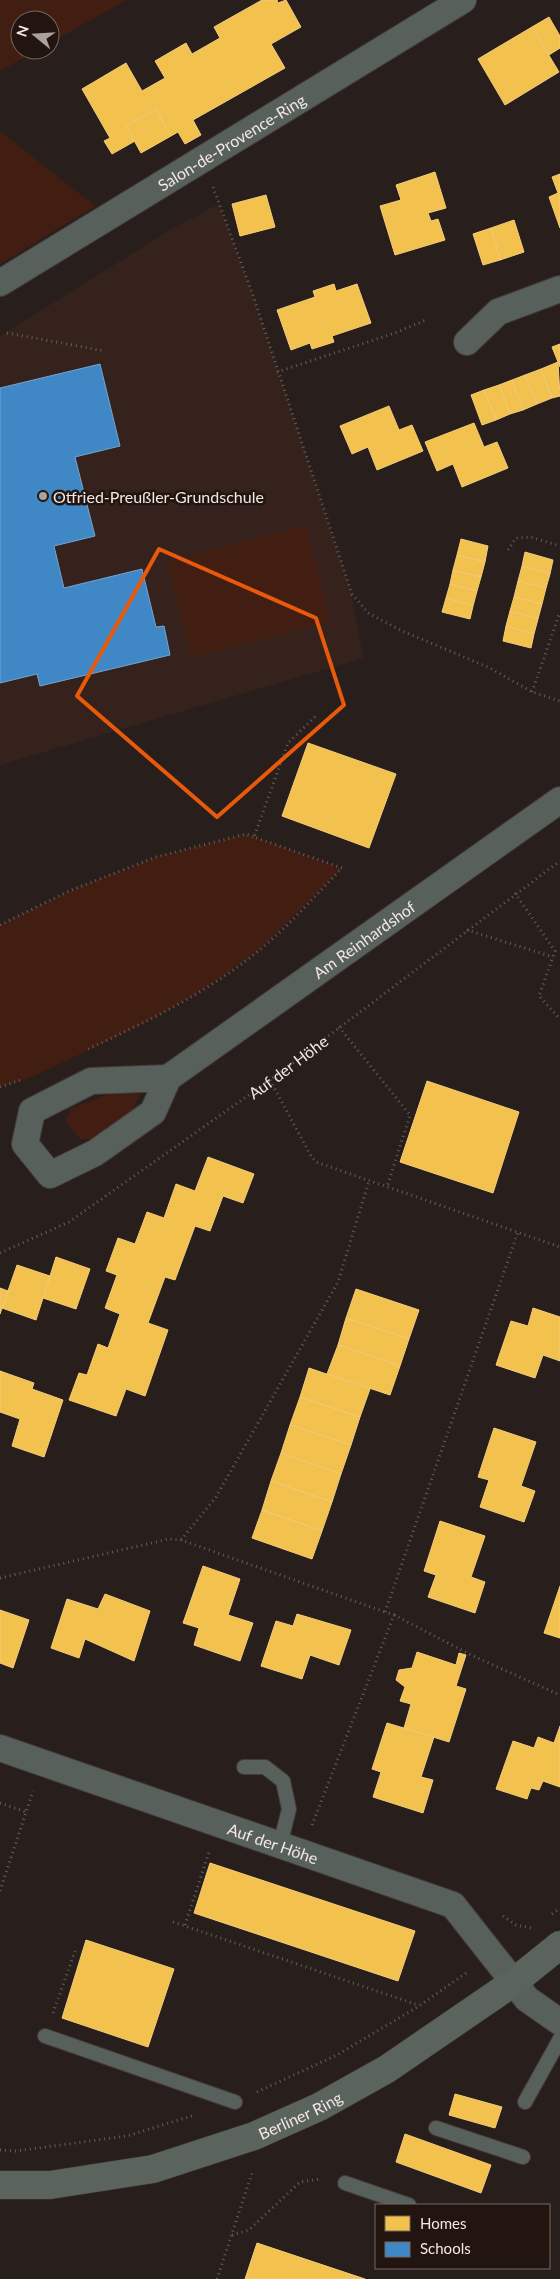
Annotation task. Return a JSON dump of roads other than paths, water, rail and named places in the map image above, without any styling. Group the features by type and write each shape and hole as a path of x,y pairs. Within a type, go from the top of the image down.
{"street":[{"name":"Salon-de-Provence-Ring","path":"0,283 464,0"},
{"path":"467,342 498,312 560,289"},
{"name":"Am Reinhardshof","path":"168,1078 560,800"},
{"path":"168,1078 153,1112 95,1153 50,1176 25,1144 32,1111 91,1081 168,1078"},
{"name":"Auf der Höhe","path":"0,1748 453,1905 527,1999 560,2022"},
{"name":"Berliner Ring","path":"0,2185 50,2185 153,2169 254,2136 319,2107 387,2069 514,1982 560,1945"}],"lane":[{"path":"244,1767 265,1767 283,1781 288,1808 280,1845"},
{"path":"44,2036 235,2102"},
{"path":"525,2102 560,2039"},
{"path":"436,2128 523,2157"},
{"path":"345,2184 406,2204"}],"place":[{"name":"Otfried-Preußler-Grundschule","path":"43,496"}]}
